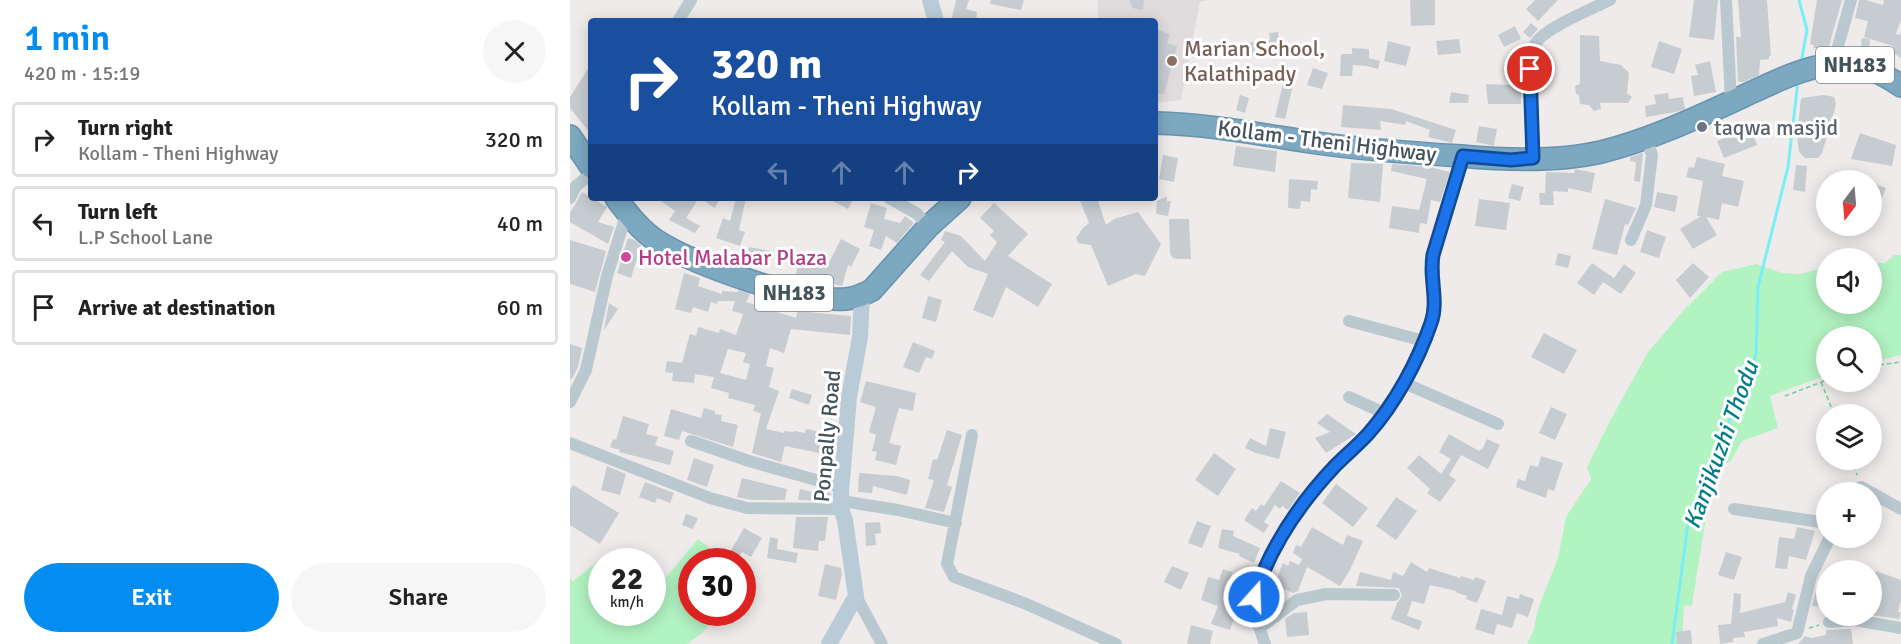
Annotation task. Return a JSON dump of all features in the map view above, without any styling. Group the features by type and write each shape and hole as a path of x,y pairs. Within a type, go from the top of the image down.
{"highway":[{"name":"Kollam - Theni Highway","path":"1158,123 1192,125 1338,146 1511,160 1590,154 1646,137 1774,82 1833,64"},
{"name":"NH183","path":"1833,64 1863,67 1884,75 1901,86"},
{"path":"570,136 588,160"},
{"name":"NH183","path":"621,205 638,225 657,241 694,260 782,290 846,299 862,296 872,290 929,226 957,201"}],"main road":[{"path":"930,0 935,18"},
{"name":"Ponpally Road","path":"856,596 841,499 849,397 860,337 862,296"},
{"path":"829,644 856,596"}],"street":[{"path":"680,18 691,0"},
{"path":"1533,158 1529,90 1533,47 1538,39 1551,30 1610,0"},
{"path":"1726,0 1731,102"},
{"path":"1833,64 1851,0"},
{"path":"1631,240 1646,205 1652,155 1646,137"},
{"path":"1265,644 1253,609 1254,597 1261,575 1274,548 1308,496 1384,413 1404,383 1432,321 1433,287 1430,271 1433,255 1463,156"},
{"path":"570,198 588,163"},
{"path":"894,201 916,213 929,226"},
{"path":"570,402 586,370 621,205"},
{"path":"1348,321 1424,340"},
{"path":"1404,383 1498,424"},
{"path":"1349,397 1384,413"},
{"path":"972,435 947,564 954,577 1024,603 1117,644"},
{"path":"691,441 749,461 841,499 956,523"},
{"path":"570,443 710,498 747,508 841,499"},
{"path":"1882,499 1901,509"},
{"path":"1734,509 1816,521"},
{"path":"1768,643 1797,633 1810,576 1824,548"},
{"path":"1261,627 1297,600 1326,594 1394,595"},
{"path":"856,596 882,644"},
{"path":"1882,625 1901,628"}],"path":[{"path":"1882,365 1901,362"},
{"path":"1785,396 1816,384"},
{"path":"1797,633 1817,626"}],"shaded area":[{"name":"Marian School, Kalathipady","path":"1097,0 1209,0 1200,2 1181,100 1158,103 1158,18 1099,18"}],"green space":[{"path":"1894,255 1901,255 1901,355 1882,360 1882,326 1816,326 1816,379 1770,396 1778,428 1742,441 1730,462 1713,466 1705,483 1709,498 1692,605 1684,606 1682,644 1527,644 1558,558 1566,517 1591,479 1587,467 1648,352 1683,311 1722,272 1756,264 1782,273 1800,274 1816,270 1816,314 1882,314 1882,263"},
{"path":"698,539 709,548 690,548"},
{"path":"678,563 678,626 708,626 687,644 570,644 570,579 573,581 588,569 588,626 666,626 666,577"}],"building":[{"path":"956,0 969,0 966,9 977,12 976,18 952,18"},
{"path":"991,0 1024,0 1021,10 990,4"},
{"path":"1130,0 1144,0 1143,10 1132,8"},
{"path":"1410,0 1435,0 1435,25 1411,26"},
{"path":"1535,0 1558,0 1538,21 1526,9"},
{"path":"1694,0 1718,0 1714,40 1689,37"},
{"path":"1738,0 1767,0 1771,56 1769,59 1760,60 1759,75 1744,82 1738,82 1736,37 1741,37"},
{"path":"1817,0 1842,0 1828,50 1813,48 1814,45 1810,44"},
{"path":"1859,0 1883,5 1884,0 1901,0 1901,20 1896,34 1899,35 1901,32 1901,58 1890,51 1893,46 1864,37 1868,21 1855,18"},
{"path":"1531,23 1538,29 1530,38 1523,32"},
{"path":"1515,26 1521,39 1504,47 1498,35"},
{"path":"1158,30 1170,34 1167,43 1177,46 1164,94 1158,94"},
{"path":"1278,32 1281,54 1248,57 1246,43 1270,40 1269,33"},
{"path":"1580,35 1599,36 1600,61 1621,65 1629,73 1627,93 1632,97 1628,103 1600,103 1601,109 1594,111 1589,105 1580,104 1575,86 1580,84"},
{"path":"1862,38 1870,39 1869,48 1861,46"},
{"path":"1459,39 1461,53 1438,55 1436,41"},
{"path":"1388,41 1411,47 1406,66 1384,61"},
{"path":"1659,41 1682,49 1674,74 1651,67"},
{"path":"1352,48 1369,49 1369,58 1380,61 1378,69 1353,65 1352,76 1340,76 1341,54 1352,54"},
{"path":"1710,61 1716,92 1694,96 1691,76 1698,75 1695,65"},
{"path":"1313,68 1328,73 1322,89 1307,85"},
{"path":"588,69 588,130 570,108 570,97"},
{"path":"1285,75 1295,77 1285,119 1275,117"},
{"path":"1521,80 1521,104 1488,104 1486,84 1513,85 1512,81"},
{"path":"1451,92 1469,95 1468,103 1449,103"},
{"path":"1668,93 1669,99 1683,97 1685,109 1646,117 1645,106 1656,104 1654,95"},
{"path":"1240,95 1249,98 1245,113 1236,110"},
{"path":"1824,95 1834,97 1836,104 1829,130 1822,153 1818,158 1805,158 1799,152 1797,136 1801,98"},
{"path":"1343,105 1391,109 1456,130 1452,143 1428,137 1430,130 1406,121 1405,125 1380,121 1381,130 1341,127"},
{"path":"1479,126 1497,129 1494,146 1476,142"},
{"path":"1750,128 1757,145 1724,158 1717,141"},
{"path":"1860,133 1896,145 1892,166 1851,159"},
{"path":"1236,146 1277,151 1275,172 1233,166"},
{"path":"1643,153 1640,182 1634,181 1636,162 1630,161 1630,157"},
{"path":"1163,155 1178,158 1174,182 1159,179"},
{"path":"1697,157 1725,164 1722,176 1744,181 1738,207 1722,203 1719,220 1706,217 1717,235 1693,249 1680,229 1701,216 1697,216 1703,181 1686,177 1689,167 1694,168"},
{"path":"1351,163 1383,164 1380,202 1348,198"},
{"path":"1392,164 1430,167 1450,172 1440,202 1431,200 1427,224 1420,223 1419,233 1389,228 1392,206 1419,210 1427,179 1391,171"},
{"path":"1796,165 1807,166 1805,192 1793,190"},
{"path":"1575,169 1595,173 1591,193 1568,188 1568,192 1553,191 1554,205 1540,205 1539,193 1545,193 1546,172 1574,173"},
{"path":"1289,179 1318,181 1317,190 1311,189 1310,202 1301,201 1300,209 1288,208"},
{"path":"1512,184 1524,187 1520,201 1508,198"},
{"path":"582,192 588,196 588,201 597,201 607,207 598,222 614,227 608,244 570,222 570,213"},
{"path":"1657,192 1678,196 1675,212 1654,207"},
{"path":"1167,196 1167,201 1171,201 1168,216 1156,214 1158,200"},
{"path":"1479,199 1510,203 1506,230 1475,226"},
{"path":"1605,199 1636,208 1628,225 1625,224 1617,255 1592,249"},
{"path":"661,201 697,201 686,218 700,226 695,233 669,220 675,211"},
{"path":"704,201 718,201 715,208"},
{"path":"735,201 745,201 739,230 745,232 740,246 716,238 723,218 730,221"},
{"path":"833,201 852,201 848,209"},
{"path":"1080,201 1098,201 1106,225 1114,219 1138,212 1161,244 1145,276 1136,274 1108,286 1091,245 1078,243 1076,238 1089,223"},
{"path":"871,203 887,208 884,219 900,223 905,216 914,223 897,243 886,236 881,250 869,246 874,230 864,227"},
{"path":"994,203 1028,234 1008,256 1052,284 1038,307 1006,287 993,318 973,310 988,274 968,267 952,251 929,281 920,275 945,242 941,240 945,231 961,236 985,261 997,242 990,235 994,231 980,218"},
{"path":"1169,219 1189,219 1191,259 1173,258 1170,254"},
{"path":"1647,230 1666,237 1659,258 1640,252"},
{"name":"Hotel Malabar Plaza","path":"628,238 641,245 631,278 617,273"},
{"path":"841,239 860,249 851,267 848,265 842,286 796,275 797,268 791,267 793,255 814,258 813,264 826,268"},
{"path":"570,240 606,251 595,292 570,284"},
{"path":"749,247 771,251 764,265 746,262"},
{"path":"1558,253 1571,256 1568,268 1555,265"},
{"path":"1592,263 1614,278 1624,264 1636,273 1621,294 1603,282 1594,295 1577,283"},
{"path":"1693,263 1709,277 1690,298 1676,280"},
{"path":"684,273 700,278 698,286 722,294 722,291 738,292 739,290 750,294 746,302 763,307 763,304 779,307 777,312 796,318 797,311 851,316 850,335 791,329 784,353 770,348 766,366 774,368 769,387 779,391 766,429 784,433 784,431 794,431 805,433 806,429 826,433 824,440 835,443 833,462 822,459 824,454 785,446 781,462 752,453 761,413 753,411 755,405 728,398 729,393 711,388 714,377 695,374 694,383 672,381 673,373 665,372 667,361 682,363 690,334 696,336 698,327 719,333 720,329 736,335 743,314 732,311 735,301 718,301 717,304 711,302 708,312 693,307 691,313 675,309","holes":["728,349 746,353 743,362 750,364 746,380 720,373"]},
{"path":"928,296 942,300 936,322 922,318"},
{"path":"609,303 618,309 604,330 604,329"},
{"path":"1544,333 1577,350 1564,374 1531,357"},
{"path":"913,342 935,351 932,359 926,357 919,373 903,367"},
{"path":"570,344 582,348 578,367 572,379 570,379"},
{"path":"866,381 916,393 913,411 899,408 889,443 901,446 896,465 875,460 877,452 872,451 876,435 869,432 876,407 860,402"},
{"path":"792,389 812,395 809,405 789,398"},
{"path":"1551,407 1567,414 1555,440 1539,433"},
{"path":"704,408 722,415 721,421 738,425 733,447 682,431 679,440 664,436 671,409 701,418"},
{"path":"1327,414 1356,434 1326,453 1315,438 1330,432 1317,423"},
{"path":"623,416 649,424 646,434 658,437 655,445 674,451 670,465 619,452 620,450 610,447 613,439 616,440"},
{"path":"1270,428 1286,432 1279,459 1245,448 1250,438 1266,446"},
{"path":"947,430 962,435 947,485 952,487 944,512 925,508 934,480 928,479 933,459 937,460"},
{"path":"1449,434 1479,451 1482,450 1487,439 1500,445 1488,469 1461,455 1449,475 1456,480 1440,502 1427,493 1430,489 1407,468 1419,455 1441,474 1451,459 1439,452"},
{"path":"1214,453 1236,469 1218,496 1195,480"},
{"path":"1541,456 1563,463 1554,491 1548,489 1546,498 1516,487 1518,479 1525,481 1530,465 1538,467"},
{"path":"694,458 714,465 707,487 687,480"},
{"path":"607,466 626,474 620,495 601,490"},
{"path":"859,473 897,476 910,480 907,495 873,486 872,493 858,492"},
{"path":"742,478 787,489 785,500 751,500 737,497"},
{"path":"1281,481 1300,493 1288,510 1282,506 1280,509 1275,505 1264,522 1269,525 1264,533 1245,521 1245,518 1252,508 1256,511 1261,504 1264,506"},
{"path":"645,482 674,493 670,503 657,498 655,503 639,497"},
{"path":"1336,484 1368,508 1353,527 1322,503"},
{"path":"573,485 619,513 600,544 570,525 570,490"},
{"path":"800,489 821,494 822,490 831,493 830,501 798,500"},
{"path":"1396,497 1417,511 1396,540 1376,526"},
{"path":"686,514 698,518 693,529 682,525"},
{"path":"796,517 828,517 825,541 819,541 818,551 793,548"},
{"path":"1197,521 1211,526 1202,548 1188,543"},
{"path":"880,522 881,533 875,534 876,545 866,546 865,523"},
{"path":"1312,527 1343,545 1347,535 1363,541 1340,586 1307,567 1298,591 1293,593 1274,585 1283,563 1288,566 1290,561 1299,565 1302,559 1293,553 1296,545 1301,547"},
{"path":"1797,527 1815,531 1806,560 1789,556 1787,569 1775,568 1779,537 1794,539"},
{"path":"744,528 762,538 756,548 732,548"},
{"path":"1222,529 1234,531 1233,536 1260,548 1254,563 1239,556 1240,554 1218,548"},
{"path":"770,537 778,539 777,549 798,553 796,563 767,558"},
{"path":"1726,552 1742,557 1734,580 1718,575"},
{"path":"1411,562 1427,572 1429,568 1460,578 1461,576 1474,580 1475,577 1486,581 1477,603 1466,599 1467,596 1456,591 1430,585 1424,604 1412,601 1407,616 1422,621 1419,630 1391,619 1402,596 1399,588 1356,586 1360,572 1391,580 1393,572 1403,576"},
{"path":"825,564 841,568 842,574 836,600 818,596"},
{"path":"1172,566 1189,573 1181,590 1164,582"},
{"path":"1223,569 1232,572 1231,577 1250,583 1246,599 1241,597 1230,630 1211,624 1218,606 1201,600 1208,577 1219,580"},
{"path":"1882,573 1901,580 1899,619 1882,616"},
{"path":"1788,592 1796,595 1791,622 1777,618 1778,626 1744,632 1745,637 1733,638 1733,642 1720,644 1718,625 1731,624 1734,593 1741,594 1740,613 1785,602"},
{"path":"1815,593 1816,593 1816,606 1812,606"},
{"path":"1520,594 1534,599 1528,617 1517,613 1512,628 1497,624 1494,635 1475,629 1481,609 1502,615 1507,596 1519,599"},
{"path":"1307,612 1309,635 1287,637 1285,619 1294,613"},
{"path":"1191,625 1213,631 1210,644 1187,644"},
{"path":"1851,629 1853,644 1798,644 1805,636 1811,638 1826,635 1826,630"},
{"path":"1691,630 1692,644 1677,644 1676,632"}],"waterway":[{"name":"Kanjikuzhi Thodu","path":"1799,0 1807,30 1801,63"},
{"name":"Kanjikuzhi Thodu","path":"1672,644 1688,523 1719,438 1744,396 1756,354 1758,287 1788,167 1798,81"}],"place":[{"name":"Marian School, Kalathipady","path":"1172,61"},
{"name":"taqwa masjid","path":"1702,127"},
{"name":"Hotel Malabar Plaza","path":"626,257"}],"route":[{"path":"1254,597 1261,575 1290,521 1308,496 1368,433 1404,383 1432,321 1434,302 1430,271 1433,255 1463,156 1511,160 1533,158 1530,69"}]}
